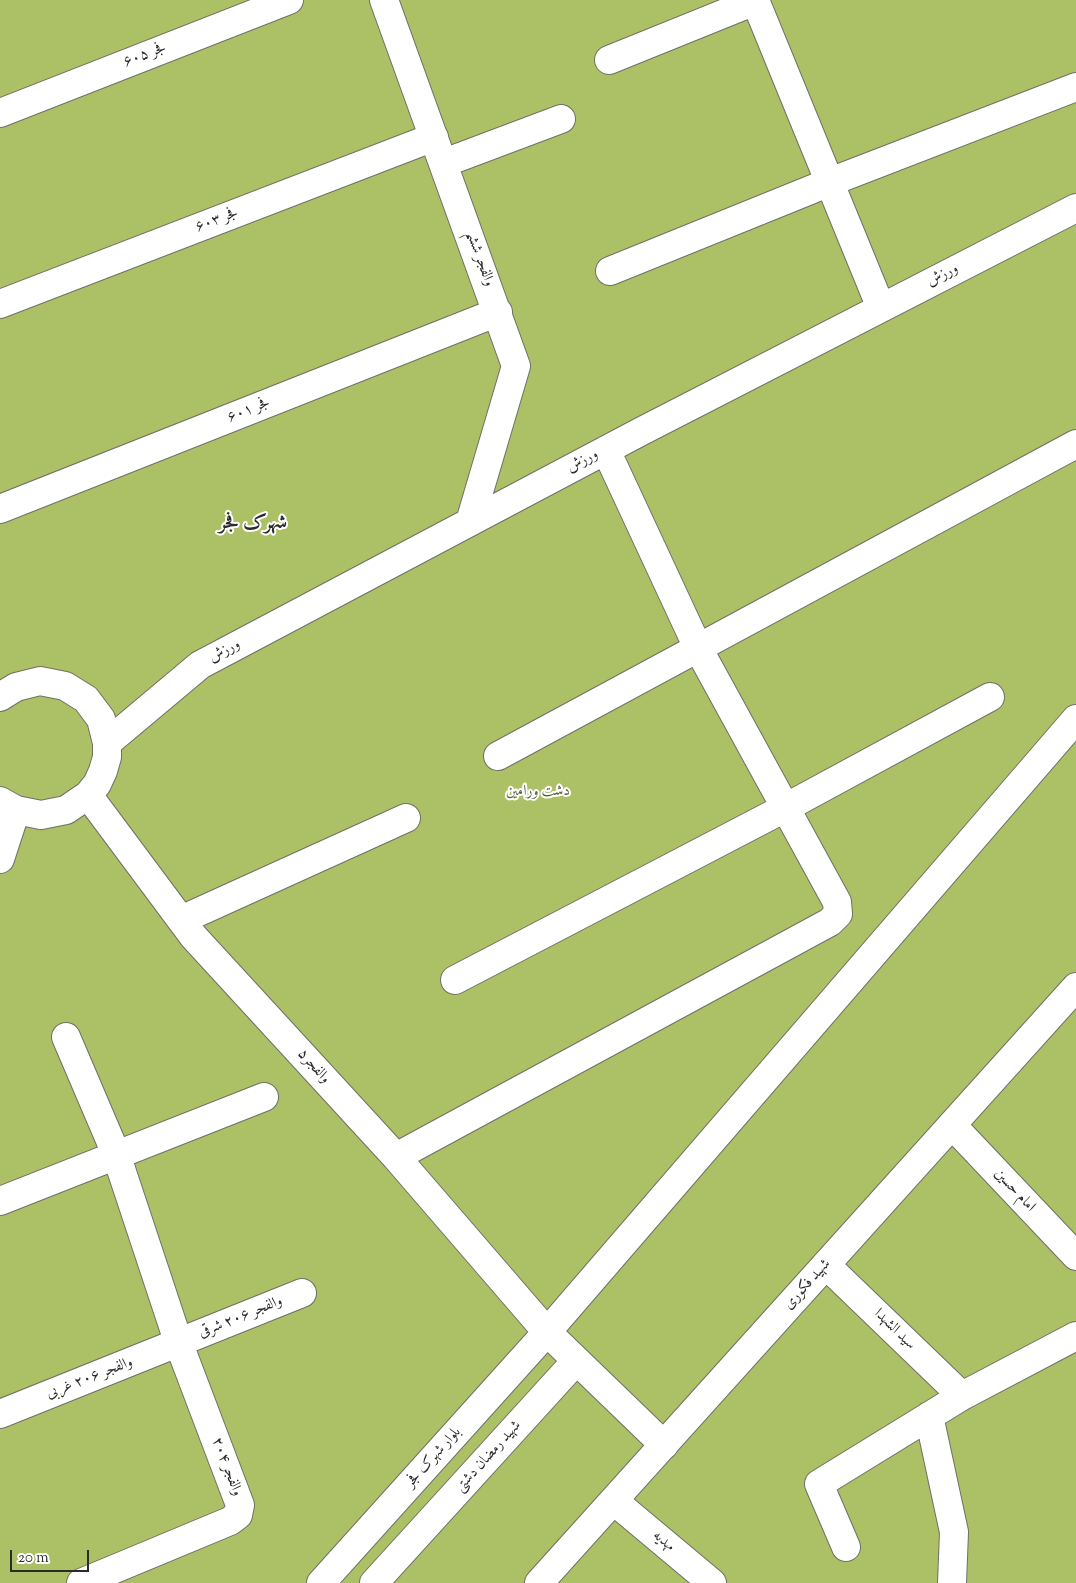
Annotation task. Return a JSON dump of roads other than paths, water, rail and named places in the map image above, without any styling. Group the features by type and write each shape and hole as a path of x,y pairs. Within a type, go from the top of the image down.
{"street":[{"name":"فجر ۶۰۵","path":"0,113 289,0"},
{"name":"والفجر ششم","path":"384,0 516,366 470,522"},
{"path":"609,60 755,0 881,308"},
{"path":"610,272 830,182 1076,87"},
{"path":"444,163 561,119"},
{"name":"فجر ۶۰۳","path":"0,304 434,137"},
{"name":"ورزش","path":"107,743 200,665 606,450 1076,208"},
{"name":"فجر ۶۰۱","path":"0,509 498,312"},
{"path":"498,756 1076,444"},
{"path":"396,1157 830,922 838,914 836,902 698,648 606,450"},
{"path":"0,697 16,687 40,681 65,686 86,699 101,719 107,743 104,771 88,796 66,810 41,815 8,806 0,859"},
{"path":"455,980 785,808 990,697"},
{"name":"بلوار شهرک فجر","path":"321,1583 547,1332 1076,719"},
{"name":"والفجر۵","path":"88,796 193,936 396,1157 547,1332"},
{"path":"181,920 406,818"},
{"name":"شهید فکوری","path":"539,1583 1076,987"},
{"path":"66,1037 116,1154 179,1344"},
{"path":"0,1201 264,1097"},
{"name":"امام حسین","path":"952,1125 1076,1256"},
{"name":"سید الشهدا","path":"826,1265 962,1396"},
{"name":"والفجر ۲۰۶ شرقی","path":"179,1344 302,1293"},
{"path":"547,1332 664,1445"},
{"path":"846,1547 819,1484 962,1396 1076,1336"},
{"name":"والفجر ۲۰۶ غربی","path":"0,1414 179,1344"},
{"name":"والفجر ۲۰۴","path":"81,1583 230,1521 238,1514 240,1505 179,1344"},
{"name":"شهید رمضان دشتی","path":"374,1583 576,1360"},
{"path":"929,1416 954,1532 952,1583"},
{"name":"مهدیه","path":"614,1501 712,1583"}],"district":[{"name":"شهرک فجر","path":"253,525"}],"park label":[{"name":"دشت ورامین","path":"538,792"}]}
